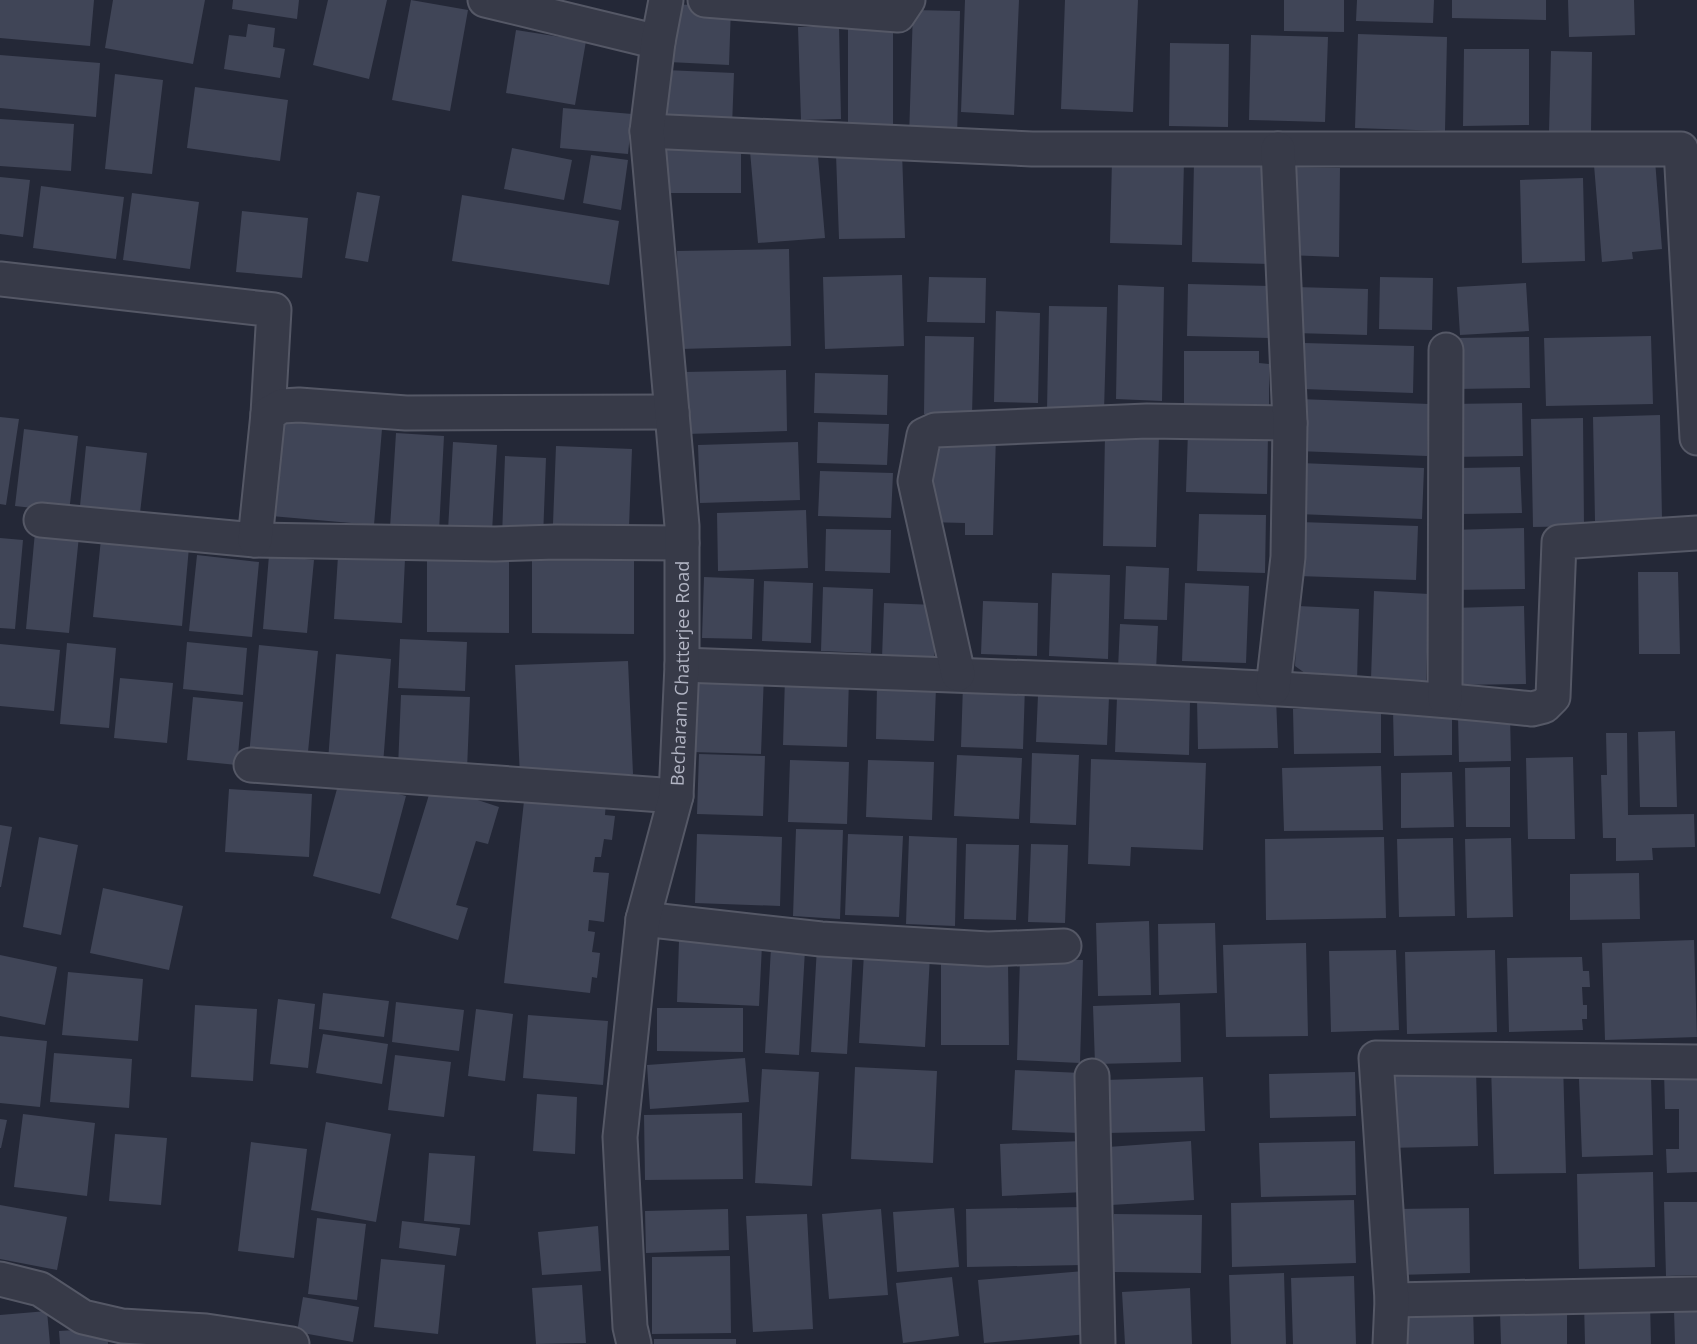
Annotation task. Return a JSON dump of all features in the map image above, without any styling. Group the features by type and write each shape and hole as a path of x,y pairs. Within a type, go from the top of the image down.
{"street":[{"path":"485,0 658,42"},
{"name":"Becharam Chatterjee Road","path":"634,1344 620,1137 643,919 676,796 682,665 682,526 647,131 666,0"},
{"path":"705,0 898,15 908,0"},
{"path":"647,131 1032,149 1681,149 1697,438"},
{"path":"1273,688 1288,557 1290,423 1278,149"},
{"path":"0,279 274,310 268,414 255,540"},
{"path":"1445,699 1446,350"},
{"path":"268,414 282,406 299,405 406,413 672,412"},
{"path":"958,674 915,481 923,435 935,430 1147,421 1290,423"},
{"path":"41,520 255,540 495,544 682,543"},
{"path":"682,665 1273,688 1445,699 1532,709 1544,706 1553,697 1559,542 1697,533"},
{"path":"251,765 676,796"},
{"path":"643,919 821,939 988,949 1064,946"},
{"path":"1390,1344 1392,1300 1376,1058 1697,1062"},
{"path":"1092,1076 1098,1344"},
{"path":"0,1279 40,1289 83,1317 122,1326 206,1331 292,1344"},
{"path":"1392,1300 1697,1294"}],"building":[{"path":"0,0 94,0 90,46 0,38"},
{"path":"113,0 205,0 193,64 105,48"},
{"path":"233,0 299,0 297,19 232,9"},
{"path":"328,0 387,0 369,79 313,65"},
{"path":"411,0 468,10 450,111 392,100"},
{"path":"965,0 1019,0 1014,115 961,112"},
{"path":"1065,0 1138,0 1133,112 1061,109"},
{"path":"1284,0 1344,0 1344,32 1284,31"},
{"path":"1357,0 1434,0 1433,23 1356,21"},
{"path":"1452,0 1546,0 1546,20 1452,18"},
{"path":"1568,0 1634,0 1635,35 1569,37"},
{"path":"672,4 731,7 729,65 669,62"},
{"path":"913,10 960,11 957,139 909,138"},
{"path":"848,21 893,21 893,125 848,125"},
{"path":"248,24 275,28 273,47 285,49 280,78 224,69 229,35 246,37"},
{"path":"839,26 841,119 801,120 798,27"},
{"path":"516,30 586,41 575,105 506,93"},
{"path":"1358,34 1447,37 1445,131 1355,128"},
{"path":"1251,35 1328,37 1325,122 1249,120"},
{"path":"1170,43 1229,44 1228,127 1169,126"},
{"path":"1464,49 1529,49 1529,125 1463,126"},
{"path":"1551,51 1592,52 1591,133 1549,132"},
{"path":"0,55 100,63 96,117 0,108"},
{"path":"665,70 734,73 732,127 663,124"},
{"path":"115,74 163,80 152,174 105,169"},
{"path":"195,87 288,100 280,161 187,148"},
{"path":"563,108 632,114 628,154 560,148"},
{"path":"0,119 74,124 71,171 0,166"},
{"path":"741,144 741,193 667,193 667,145"},
{"path":"817,145 825,238 758,243 750,151"},
{"path":"512,148 572,160 564,200 504,189"},
{"path":"902,152 905,238 839,239 836,154"},
{"path":"591,155 628,160 621,210 583,203"},
{"path":"1112,160 1184,161 1182,245 1110,243"},
{"path":"1655,160 1662,249 1632,252 1633,259 1602,262 1594,165"},
{"path":"1194,161 1273,163 1270,264 1192,262"},
{"path":"1288,167 1340,168 1339,257 1286,255"},
{"path":"0,177 30,180 23,237 0,234"},
{"path":"1583,178 1585,261 1522,263 1520,180"},
{"path":"41,186 124,197 116,259 33,248"},
{"path":"357,192 380,196 368,262 345,258"},
{"path":"132,193 199,202 190,269 123,260"},
{"path":"462,195 619,221 609,285 452,261"},
{"path":"242,211 308,218 302,278 236,272"},
{"path":"789,249 791,346 680,349 677,251"},
{"path":"902,275 904,346 825,349 823,277"},
{"path":"929,277 986,278 985,323 927,322"},
{"path":"1380,277 1433,278 1432,330 1379,329"},
{"path":"1526,283 1529,331 1460,335 1457,287"},
{"path":"1188,284 1270,286 1269,338 1187,336"},
{"path":"1118,285 1164,287 1162,401 1116,399"},
{"path":"1295,287 1368,289 1367,335 1294,333"},
{"path":"1049,306 1107,307 1104,411 1047,410"},
{"path":"996,311 1040,313 1038,403 994,402"},
{"path":"925,336 974,337 972,415 924,414"},
{"path":"1651,336 1653,404 1546,406 1544,338"},
{"path":"1529,337 1530,388 1455,389 1454,338"},
{"path":"1304,343 1414,346 1413,393 1303,389"},
{"path":"1184,351 1259,351 1259,363 1269,364 1269,409 1184,408"},
{"path":"786,370 787,431 686,434 684,372"},
{"path":"815,373 888,375 887,415 814,413"},
{"path":"1299,399 1429,404 1427,456 1297,451"},
{"path":"1522,403 1523,456 1450,457 1449,404"},
{"path":"1660,415 1662,519 1595,521 1593,417"},
{"path":"0,417 19,419 6,505 0,504"},
{"path":"1583,418 1584,526 1533,527 1531,419"},
{"path":"279,420 382,429 374,525 271,516"},
{"path":"818,422 889,424 887,465 817,463"},
{"path":"24,429 78,436 69,512 15,506"},
{"path":"1188,431 1268,433 1267,494 1186,492"},
{"path":"396,433 444,436 439,531 390,528"},
{"path":"929,434 996,436 993,535 965,535 965,523 926,522"},
{"path":"1105,434 1159,435 1156,547 1103,546"},
{"path":"453,442 497,445 492,532 448,530"},
{"path":"798,442 800,500 700,503 698,445"},
{"path":"86,446 147,453 140,513 80,506"},
{"path":"556,446 632,449 629,527 553,524"},
{"path":"505,456 546,458 543,538 502,536"},
{"path":"1300,463 1424,468 1422,519 1298,514"},
{"path":"1520,467 1522,513 1460,514 1459,468"},
{"path":"820,471 893,473 891,518 818,516"},
{"path":"806,510 808,568 718,571 717,513"},
{"path":"1199,514 1266,515 1265,573 1197,571"},
{"path":"1300,522 1418,526 1416,580 1298,576"},
{"path":"1524,528 1525,589 1450,590 1449,530"},
{"path":"826,529 891,530 890,573 825,571"},
{"path":"35,532 79,536 69,633 26,629"},
{"path":"0,538 23,540 15,629 0,628"},
{"path":"101,539 189,547 182,626 93,617"},
{"path":"532,549 634,550 634,634 532,633"},
{"path":"197,555 259,562 252,637 189,631"},
{"path":"269,555 314,560 307,633 263,629"},
{"path":"338,556 405,559 402,623 334,619"},
{"path":"427,556 509,556 509,633 427,632"},
{"path":"1126,566 1169,568 1167,620 1124,619"},
{"path":"1638,572 1678,572 1680,654 1639,654"},
{"path":"1052,573 1110,575 1108,659 1049,656"},
{"path":"704,577 754,579 752,639 702,638"},
{"path":"764,581 813,583 811,643 762,641"},
{"path":"1185,583 1249,586 1246,663 1182,661"},
{"path":"823,587 873,589 871,653 821,651"},
{"path":"1374,591 1429,594 1426,681 1371,679"},
{"path":"983,601 1038,603 1037,656 981,654"},
{"path":"884,603 936,605 934,660 882,658"},
{"path":"1298,606 1359,609 1357,682 1309,676 1295,666"},
{"path":"1524,606 1526,684 1453,685 1451,608"},
{"path":"1120,624 1158,626 1156,671 1118,669"},
{"path":"400,639 467,642 465,691 398,688"},
{"path":"187,642 247,648 243,695 183,689"},
{"path":"67,643 116,648 109,728 60,724"},
{"path":"0,644 60,650 54,711 0,706"},
{"path":"259,645 318,651 307,762 249,756"},
{"path":"336,654 391,659 383,765 328,761"},
{"path":"628,661 633,774 520,778 515,665"},
{"path":"695,671 764,674 761,754 692,752"},
{"path":"785,677 849,679 847,747 783,745"},
{"path":"120,678 173,683 167,743 114,738"},
{"path":"963,684 1025,686 1023,749 961,747"},
{"path":"877,685 936,688 934,741 876,739"},
{"path":"401,695 470,697 467,770 398,768"},
{"path":"1038,695 1109,697 1107,745 1036,742"},
{"path":"193,697 243,702 237,765 187,760"},
{"path":"1117,697 1190,700 1189,755 1115,752"},
{"path":"1276,698 1278,748 1198,749 1197,699"},
{"path":"1381,708 1381,753 1294,754 1293,709"},
{"path":"1452,709 1452,755 1394,756 1393,710"},
{"path":"1510,715 1511,761 1459,762 1458,716"},
{"path":"1675,731 1677,807 1640,807 1638,732"},
{"path":"1606,733 1627,733 1628,815 1694,814 1695,847 1652,848 1653,860 1616,861 1616,838 1603,838 1601,775 1607,775"},
{"path":"1032,753 1079,755 1076,825 1030,823"},
{"path":"699,754 765,756 763,816 697,814"},
{"path":"957,755 1022,758 1019,819 954,816"},
{"path":"1573,757 1575,839 1528,839 1526,758"},
{"path":"1091,759 1206,763 1203,850 1131,847 1130,866 1088,864"},
{"path":"790,760 849,762 847,824 788,822"},
{"path":"868,760 934,762 932,820 866,817"},
{"path":"1381,766 1383,830 1284,831 1282,768"},
{"path":"1510,767 1510,827 1466,827 1465,768"},
{"path":"1452,772 1454,827 1401,828 1401,773"},
{"path":"340,778 406,796 380,894 313,876"},
{"path":"432,785 499,807 488,844 476,841 456,905 468,908 458,940 391,918"},
{"path":"229,789 312,794 309,857 225,852"},
{"path":"525,792 606,801 605,815 615,816 612,840 604,839 601,857 595,857 593,872 609,873 604,922 589,920 588,931 595,932 592,952 600,953 597,978 592,977 590,993 504,983"},
{"path":"0,825 12,827 1,887 0,887"},
{"path":"796,829 843,830 840,919 793,916"},
{"path":"697,834 782,837 780,906 695,903"},
{"path":"848,834 903,836 899,917 845,915"},
{"path":"909,836 957,838 955,926 906,924"},
{"path":"39,837 78,845 61,935 23,927"},
{"path":"1384,837 1386,918 1266,920 1265,839"},
{"path":"1453,838 1455,916 1399,917 1397,839"},
{"path":"1511,838 1513,917 1467,918 1465,839"},
{"path":"966,844 1019,845 1016,920 964,919"},
{"path":"1031,844 1068,845 1065,923 1028,922"},
{"path":"1639,873 1640,919 1570,920 1570,874"},
{"path":"103,888 183,906 169,970 90,953"},
{"path":"1149,921 1151,995 1098,996 1096,923"},
{"path":"1215,923 1217,993 1159,995 1158,924"},
{"path":"1694,940 1697,1037 1605,1040 1602,943"},
{"path":"679,941 762,945 759,1006 677,1002"},
{"path":"1306,943 1308,1036 1226,1037 1223,945"},
{"path":"817,947 853,949 847,1054 811,1052"},
{"path":"771,948 805,950 799,1055 765,1053"},
{"path":"1396,950 1399,1030 1331,1032 1329,951"},
{"path":"1495,950 1497,1032 1407,1034 1405,952"},
{"path":"864,953 930,956 925,1047 859,1043"},
{"path":"0,955 57,967 45,1025 0,1016"},
{"path":"1582,957 1583,971 1589,971 1590,987 1582,987 1583,1005 1587,1005 1587,1019 1582,1019 1583,1030 1509,1032 1507,958"},
{"path":"1020,958 1083,960 1080,1063 1017,1060"},
{"path":"941,961 1008,961 1009,1045 941,1045"},
{"path":"68,972 143,979 138,1041 62,1035"},
{"path":"323,993 389,1001 384,1037 319,1029"},
{"path":"278,999 315,1004 308,1068 270,1064"},
{"path":"396,1002 464,1010 459,1051 392,1042"},
{"path":"1180,1003 1181,1062 1095,1064 1093,1006"},
{"path":"195,1005 257,1009 253,1081 191,1077"},
{"path":"657,1008 743,1008 743,1052 657,1051"},
{"path":"476,1009 513,1014 505,1081 468,1076"},
{"path":"528,1015 608,1021 603,1085 523,1078"},
{"path":"323,1034 388,1044 382,1084 316,1073"},
{"path":"0,1036 47,1041 40,1107 0,1103"},
{"path":"54,1053 132,1059 129,1108 50,1102"},
{"path":"395,1055 451,1062 444,1117 388,1110"},
{"path":"745,1058 749,1102 650,1109 647,1065"},
{"path":"1563,1062 1566,1173 1494,1174 1491,1064"},
{"path":"855,1067 937,1071 933,1163 851,1159"},
{"path":"762,1069 819,1072 812,1186 755,1183"},
{"path":"1015,1070 1081,1073 1079,1133 1012,1130"},
{"path":"1476,1070 1478,1146 1387,1148 1385,1072"},
{"path":"1697,1070 1697,1172 1667,1173 1666,1149 1679,1149 1679,1109 1665,1109 1664,1071"},
{"path":"1355,1072 1356,1116 1270,1118 1269,1074"},
{"path":"1203,1077 1205,1131 1106,1133 1104,1080"},
{"path":"1651,1077 1653,1155 1582,1157 1579,1079"},
{"path":"537,1094 577,1097 575,1154 533,1151"},
{"path":"742,1113 743,1179 645,1180 644,1115"},
{"path":"23,1114 95,1123 87,1196 14,1187"},
{"path":"0,1119 7,1120 1,1148 0,1148"},
{"path":"326,1122 391,1134 376,1222 311,1210"},
{"path":"115,1134 167,1138 161,1205 109,1201"},
{"path":"1083,1141 1085,1192 1002,1196 1000,1144"},
{"path":"1191,1141 1194,1200 1111,1205 1108,1147"},
{"path":"1355,1141 1356,1195 1261,1197 1259,1143"},
{"path":"251,1142 307,1149 294,1258 238,1251"},
{"path":"429,1153 475,1156 470,1225 424,1221"},
{"path":"1653,1172 1655,1267 1579,1269 1577,1174"},
{"path":"1354,1200 1356,1263 1232,1267 1231,1203"},
{"path":"1664,1202 1697,1202 1697,1275 1666,1276"},
{"path":"0,1205 67,1217 57,1270 0,1259"},
{"path":"1082,1207 1083,1265 967,1267 966,1209"},
{"path":"954,1208 959,1267 897,1272 893,1212"},
{"path":"1469,1208 1470,1273 1397,1275 1395,1209"},
{"path":"728,1209 729,1250 646,1253 645,1211"},
{"path":"881,1209 888,1295 829,1299 822,1214"},
{"path":"807,1214 813,1329 753,1332 746,1216"},
{"path":"1114,1214 1202,1215 1201,1273 1114,1272"},
{"path":"317,1218 366,1224 357,1300 308,1294"},
{"path":"402,1221 460,1228 456,1256 399,1248"},
{"path":"598,1226 601,1271 542,1275 538,1232"},
{"path":"730,1256 731,1333 652,1334 652,1257"},
{"path":"381,1259 445,1265 438,1334 374,1327"},
{"path":"1084,1271 1089,1334 984,1343 978,1280"},
{"path":"1284,1273 1286,1344 1231,1344 1229,1275"},
{"path":"1354,1276 1356,1344 1293,1344 1291,1278"},
{"path":"952,1277 959,1336 903,1343 896,1283"},
{"path":"582,1285 586,1343 536,1344 532,1288"},
{"path":"1190,1288 1192,1344 1125,1344 1122,1292"},
{"path":"303,1297 359,1307 353,1342 297,1332"},
{"path":"1650,1301 1651,1344 1585,1344 1584,1302"},
{"path":"1473,1306 1474,1344 1396,1344 1395,1308"},
{"path":"1697,1309 1697,1344 1675,1344 1674,1310"},
{"path":"47,1311 50,1344 0,1344 0,1315"},
{"path":"1567,1311 1567,1344 1501,1344 1500,1312"},
{"path":"107,1328 108,1344 60,1344 59,1331"},
{"path":"654,1339 736,1339 736,1344 654,1344"}]}
